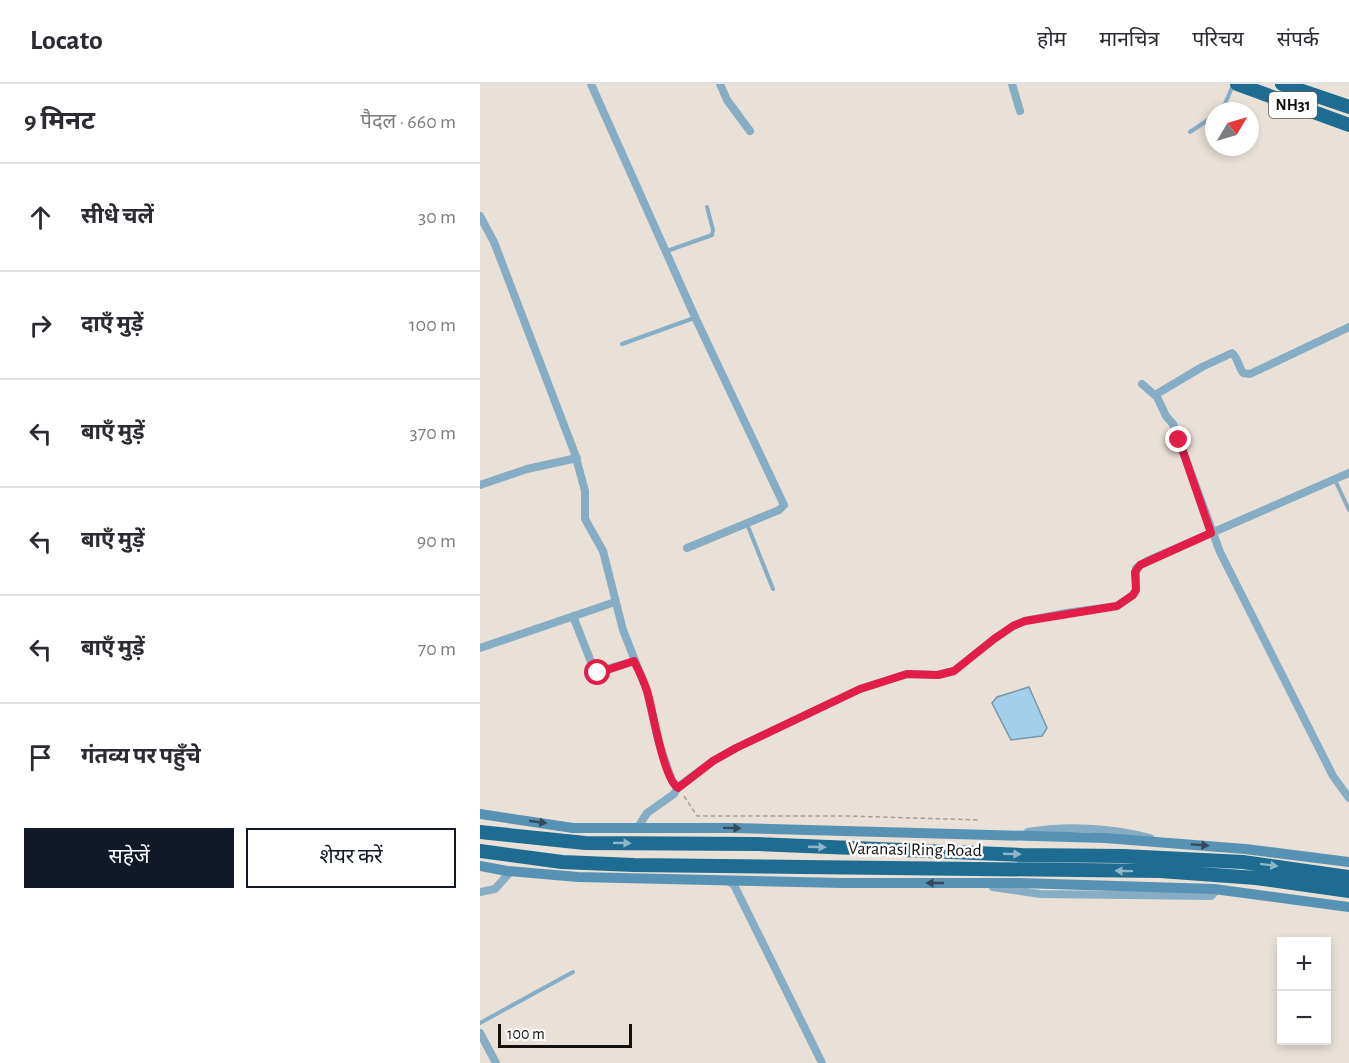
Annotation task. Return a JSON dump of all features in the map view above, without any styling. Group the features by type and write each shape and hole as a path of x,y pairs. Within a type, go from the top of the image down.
{"highway":[{"name":"NH31","path":"1235,84 1349,124"},
{"name":"NH31","path":"1282,84 1349,107"},
{"path":"480,832 585,843 757,844 1022,855 1159,857 1243,862 1349,877"},
{"name":"Varanasi Ring Road","path":"480,851 562,862 634,865 1160,871 1256,878 1349,891"}],"street":[{"path":"591,84 695,317 784,505 779,510 687,548"},
{"path":"720,84 727,100 750,130"},
{"path":"1012,84 1020,111"},
{"path":"480,216 494,242 577,458 585,491 585,519 603,551 615,602 634,661 647,691 658,740 672,781 678,788"},
{"path":"1155,395 1232,353 1236,356 1243,373 1250,374 1349,327"},
{"path":"1142,384 1155,395 1173,424 1211,533 1333,776 1349,798"},
{"path":"480,485 519,471 577,458"},
{"path":"638,827 647,813 674,794 678,788 713,761 736,748 860,689 907,674 938,675 954,671 994,639 1025,621 1121,605 1136,590 1135,572 1140,565 1349,473"},
{"path":"480,648 615,602"},
{"path":"573,616 595,672 634,661"},
{"path":"480,814 573,828 638,827 1105,838 1245,849 1349,862"},
{"path":"480,866 578,877 967,883 1217,890 1349,907"},
{"path":"480,892 495,889 511,871"},
{"path":"726,880 734,885 822,1063"},
{"path":"480,1033 496,1063"}],"lane":[{"path":"1226,102 1235,84"},
{"path":"1190,132 1205,122"},
{"path":"666,251 712,235 713,230 707,207"},
{"path":"622,344 695,317"},
{"path":"1335,480 1349,510"},
{"path":"747,523 773,589"},
{"path":"480,1023 573,972"}],"path":[{"path":"678,788 697,816 847,816 980,820"}],"water":[{"path":"1029,687 1047,728 1042,736 1011,740 992,703 997,697"}],"route":[{"path":"598,673 634,661 647,691 658,740 672,781 678,788 713,761 736,748 860,689 907,674 938,675 954,671 994,639 1025,621 1121,605 1136,590 1136,568 1211,533 1179,440"}]}
